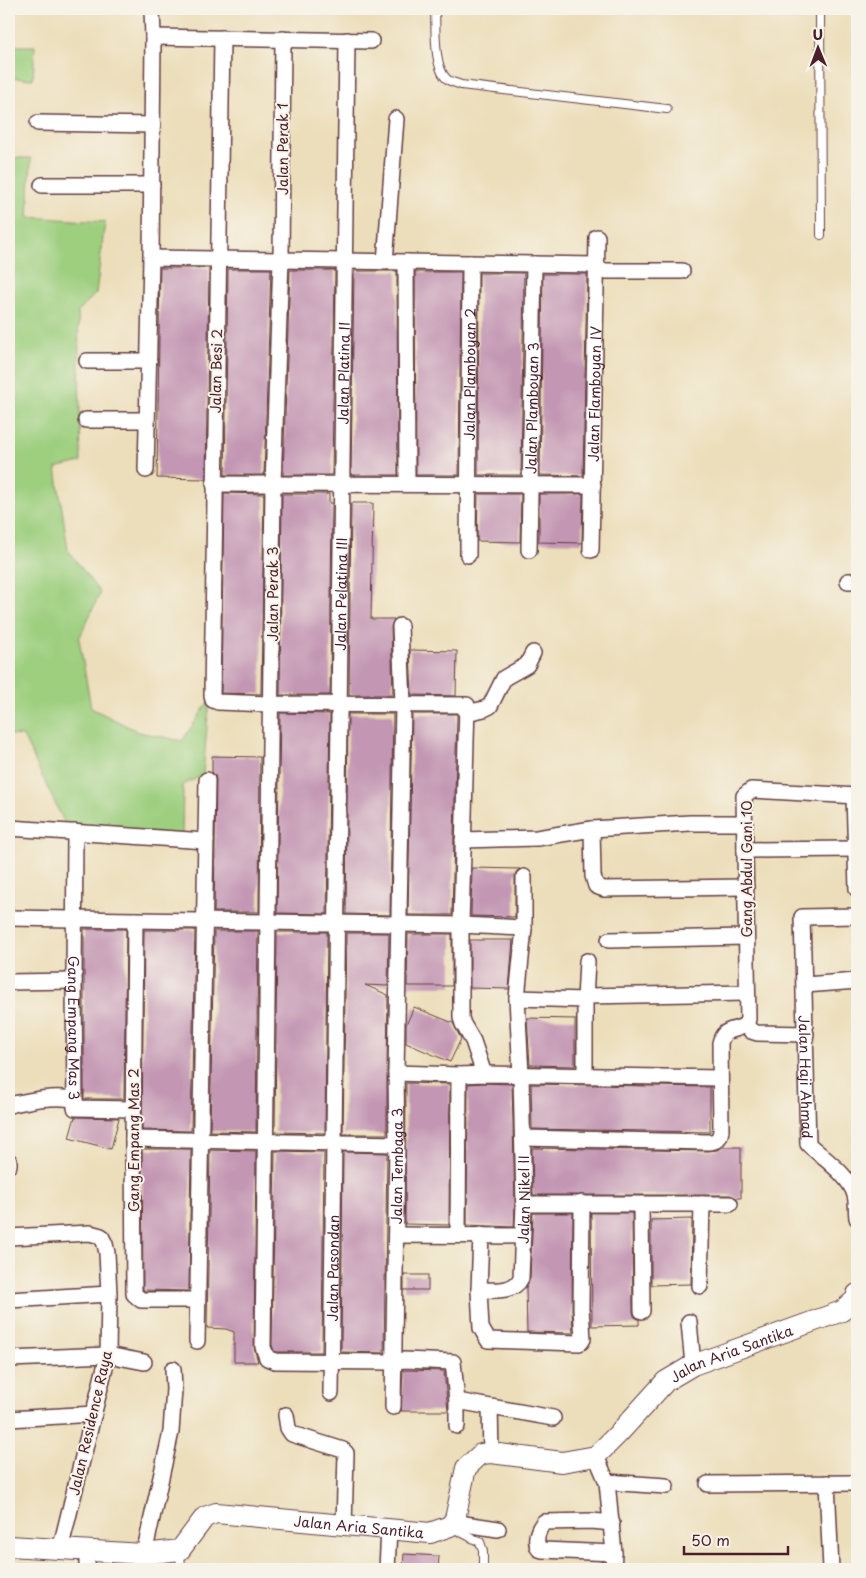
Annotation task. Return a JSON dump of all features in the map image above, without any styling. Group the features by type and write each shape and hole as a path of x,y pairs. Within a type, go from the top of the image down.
{"street":[{"path":"146,470 153,125 152,9"},
{"path":"153,37 371,41"},
{"name":"Jalan Besi 2","path":"222,38 212,694 213,700 218,702 271,704"},
{"name":"Jalan Perak 1","path":"273,484 281,260 283,39"},
{"name":"Jalan Platina II","path":"341,484 347,40"},
{"path":"385,262 396,119"},
{"path":"38,123 153,125"},
{"path":"42,185 152,185"},
{"name":"Jalan Flamboyan IV","path":"592,550 597,237"},
{"path":"151,258 534,264 682,271"},
{"path":"406,262 407,484"},
{"name":"Jalan Plamboyan 2","path":"468,554 470,263"},
{"name":"Jalan Plamboyan 3","path":"529,550 534,264"},
{"path":"87,361 148,361"},
{"path":"86,420 147,420"},
{"path":"214,484 593,485"},
{"name":"Jalan Perak 3","path":"273,484 263,1347 266,1358 275,1361 332,1362"},
{"name":"Jalan Pelatina III","path":"336,923 341,484"},
{"name":"Jalan Tembaga 3","path":"393,1406 397,1144 396,1073 404,705 400,626"},
{"path":"271,704 404,705 484,709 490,706 504,678 528,664 533,652"},
{"path":"466,709 461,925 462,1018 463,1024 473,1041 484,1074"},
{"path":"197,1341 207,780"},
{"name":"Gang Abdul Gani 10","path":"746,1024 748,1019 744,796 751,790 856,796"},
{"path":"856,796 855,849 857,889"},
{"path":"463,840 537,838 592,829 690,823 745,823"},
{"path":"9,828 206,841"},
{"path":"592,829 593,876 596,886 599,888 746,887"},
{"name":"Gang Empang Mas 3","path":"75,832 75,1108 133,1109"},
{"path":"745,850 855,849"},
{"name":"Jalan Nikel II","path":"480,1290 512,1288 518,1283 520,1278 524,1204 517,998 524,928 524,877"},
{"name":"Jalan Haji Ahmad","path":"857,916 802,917 808,1144 832,1166 843,1173 855,1194 857,1218"},
{"path":"9,918 461,925 524,928"},
{"name":"Gang Empang Mas 2","path":"135,920 134,1294 141,1300 197,1300"},
{"name":"Jalan Pasondan","path":"331,1393 336,923"},
{"path":"609,940 746,937"},
{"path":"585,1075 586,961"},
{"path":"805,985 857,981"},
{"path":"9,982 74,982"},
{"path":"517,998 747,993"},
{"path":"523,1138 714,1142 720,1137 721,1130 720,1043 722,1036 728,1031 746,1024 751,1031 757,1034 806,1034"},
{"path":"396,1073 720,1078"},
{"path":"458,1235 460,1075"},
{"path":"9,1105 51,1099 74,1100"},
{"path":"133,1139 397,1144"},
{"path":"481,1235 481,1328 488,1340 579,1343 583,1339 581,1309 582,1203"},
{"path":"524,1204 730,1204"},
{"path":"641,1204 642,1311"},
{"path":"700,1286 702,1204"},
{"name":"Jalan Residence Raya","path":"9,1237 90,1233 100,1236 108,1253 108,1355 60,1550"},
{"path":"396,1235 522,1236"},
{"path":"9,1300 109,1294"},
{"name":"Jalan Aria Santika","path":"596,1456 666,1381 693,1365 842,1311 856,1298 857,1294"},
{"path":"689,1322 693,1365"},
{"path":"9,1359 108,1355 144,1362"},
{"path":"332,1362 394,1362 404,1360 452,1362 457,1401 457,1426"},
{"path":"144,1562 171,1432 174,1369"},
{"path":"457,1401 553,1418"},
{"path":"490,1407 492,1453"},
{"path":"9,1419 94,1414"},
{"path":"286,1415 289,1432 292,1434 343,1450 346,1453 344,1526"},
{"path":"498,1529 453,1523 466,1468 481,1454 492,1453 562,1462 596,1456 607,1482 612,1523 613,1569"},
{"path":"607,1482 666,1486"},
{"path":"827,1483 831,1569"},
{"path":"708,1484 857,1483"},
{"name":"Jalan Aria Santika","path":"9,1546 60,1550 87,1560 144,1562 180,1560 205,1517 216,1513 430,1533 453,1523"},
{"path":"612,1523 583,1521 544,1522 538,1529 537,1546 542,1550 614,1553"},
{"path":"387,1569 389,1529"}],"lane":[{"path":"435,9 437,52 440,69 447,80 461,85 667,109"},
{"path":"820,9 821,236"},
{"path":"453,1523 480,1542 483,1551 483,1569"}],"green space":[{"path":"9,46 35,46 33,79 12,78 9,158"},
{"path":"9,158 31,158 28,217 105,222 96,293 78,312 81,462 56,468 68,550 100,593 79,639 91,708 139,732 182,741 209,701 203,775 183,785 182,837 65,824 23,736 9,735"}],"building":[{"path":"160,268 209,268 206,479 157,478"},
{"path":"228,269 271,269 264,475 225,475"},
{"path":"290,270 335,270 332,475 283,475"},
{"path":"354,271 397,271 398,475 351,475"},
{"path":"415,272 461,272 459,475 416,475"},
{"path":"479,273 524,273 521,475 478,475"},
{"path":"543,274 587,274 583,476 540,475"},
{"path":"224,493 264,494 261,694 221,693"},
{"path":"282,494 329,494 329,503 332,503 330,695 280,695"},
{"path":"478,494 521,494 520,542 477,541"},
{"path":"539,494 583,494 582,543 539,542"},
{"path":"351,503 373,503 371,619 394,619 391,626 393,695 349,695"},
{"path":"410,650 457,651 456,696 412,695"},
{"path":"280,713 330,714 327,914 277,913"},
{"path":"348,714 393,714 390,915 346,914"},
{"path":"412,714 457,714 452,915 408,915"},
{"path":"212,756 260,757 259,912 214,912 216,780 212,772"},
{"path":"472,868 520,869 516,872 515,877 515,917 471,916"},
{"path":"84,929 126,929 124,1099 84,1099"},
{"path":"144,930 195,930 191,1131 142,1130"},
{"path":"214,931 258,931 256,1132 210,1131"},
{"path":"277,932 327,932 325,1133 275,1132"},
{"path":"346,933 389,933 388,986 365,985 388,995 387,1134 343,1134"},
{"path":"408,934 452,934 452,986 407,986"},
{"path":"470,940 513,940 509,989 470,988"},
{"path":"414,1007 453,1023 461,1039 450,1062 406,1043 406,1025"},
{"path":"527,1018 575,1019 575,1066 530,1065"},
{"path":"406,1083 450,1084 449,1225 405,1224"},
{"path":"468,1084 512,1084 514,1227 467,1225"},
{"path":"531,1084 710,1087 710,1132 532,1129"},
{"path":"75,1117 119,1118 111,1149 69,1138"},
{"path":"723,1147 741,1147 741,1198 730,1195 533,1195 532,1148 708,1151"},
{"path":"142,1149 191,1149 189,1291 143,1290"},
{"path":"210,1150 256,1151 254,1347 258,1362 234,1362 234,1332 226,1329 207,1328"},
{"path":"275,1151 324,1152 322,1352 277,1352 274,1351 272,1345"},
{"path":"343,1152 387,1153 384,1353 341,1352"},
{"path":"533,1213 573,1213 573,1333 527,1332 526,1288 530,1278"},
{"path":"591,1213 632,1213 633,1311 634,1316 639,1320 639,1325 592,1326"},
{"path":"692,1219 691,1284 651,1285 651,1220"},
{"path":"404,1275 428,1275 428,1290 404,1290"},
{"path":"403,1370 444,1371 448,1411 401,1411"},
{"path":"404,1554 439,1556 438,1569 403,1569"}]}
